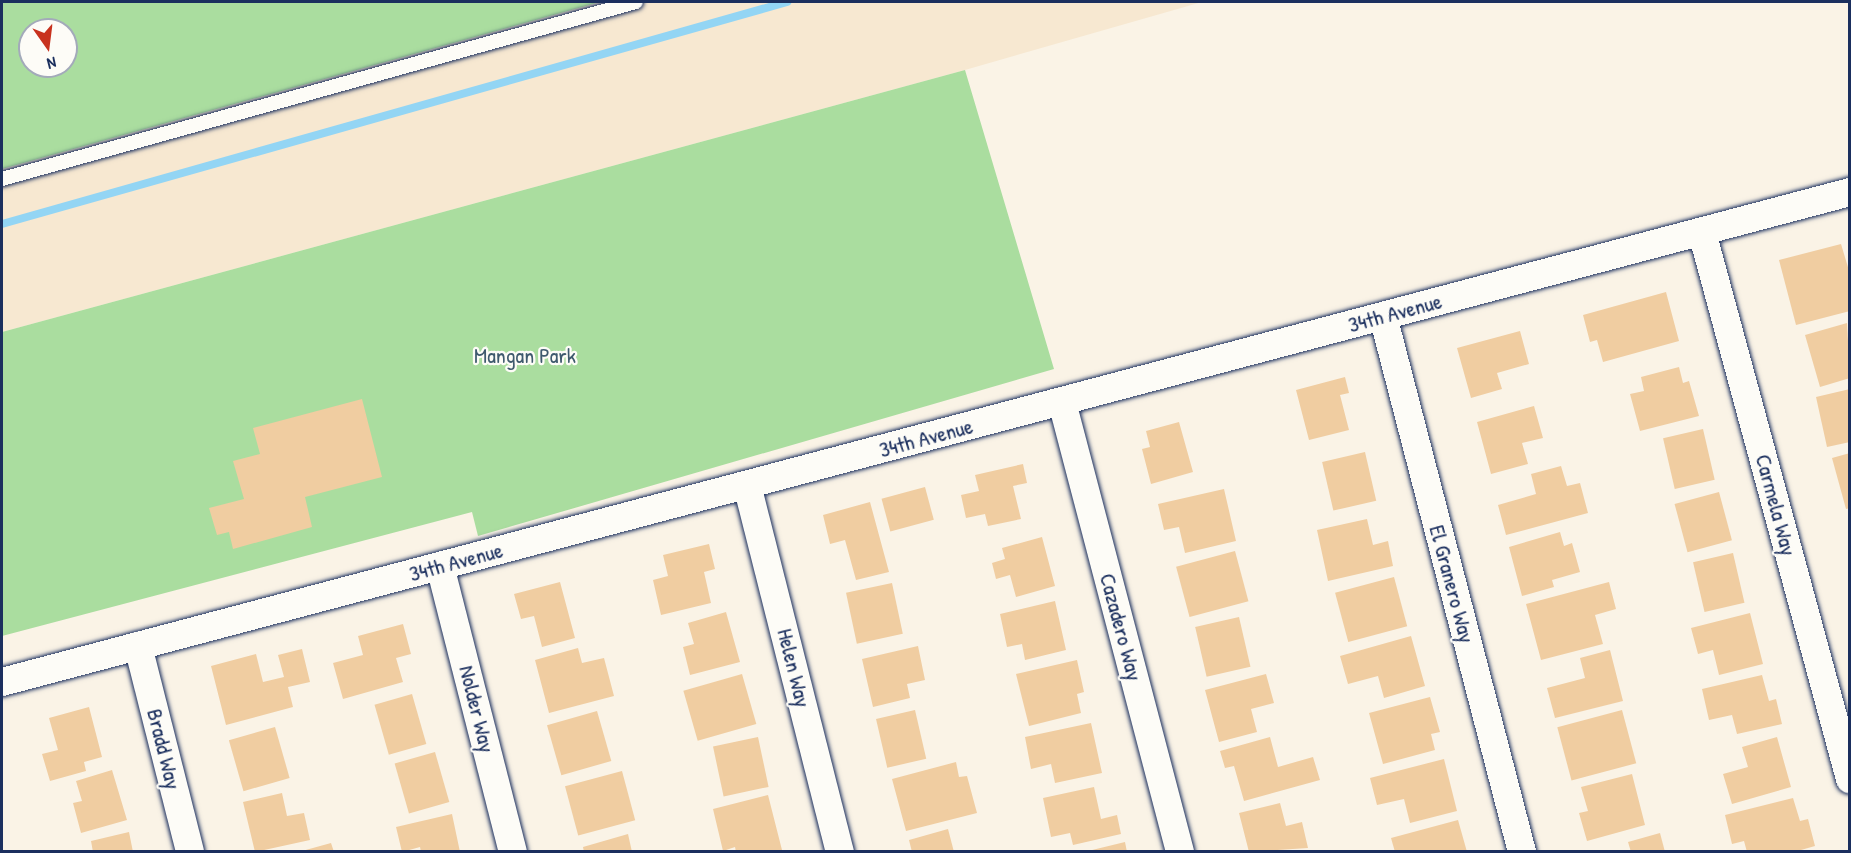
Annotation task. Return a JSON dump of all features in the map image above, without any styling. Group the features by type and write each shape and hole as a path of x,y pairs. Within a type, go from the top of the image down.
{"street":[{"name":"34th Avenue","path":"2,682 1850,192"},
{"name":"Carmela Way","path":"1702,232 1850,779"},
{"name":"El Granero Way","path":"1383,316 1522,852"},
{"name":"Cazadero Way","path":"1062,402 1180,852"},
{"name":"Helen Way","path":"747,485 840,852"},
{"name":"Nolder Way","path":"440,566 513,852"},
{"name":"Bradd Way","path":"138,646 190,852"}],"lane":[{"path":"2,179 636,2"}],"shaded area":[{"path":"2,2 1202,2 965,70 2,332"}],"green space":[{"path":"2,2 600,2 2,169"},
{"name":"Mangan Park","path":"965,70 1054,369 478,536 472,512 2,636 2,332"}],"building":[{"path":"1841,244 1850,274 1850,311 1796,325 1779,260"},
{"path":"1666,292 1679,341 1603,362 1597,340 1590,342 1583,315"},
{"path":"1847,323 1850,378 1820,387 1805,335"},
{"path":"1520,331 1529,364 1497,373 1502,389 1471,398 1457,348"},
{"path":"1679,367 1683,383 1689,381 1699,416 1640,431 1630,394 1644,391 1641,377"},
{"path":"1345,377 1349,393 1340,395 1349,430 1309,440 1296,390"},
{"path":"1850,389 1850,442 1827,447 1816,397"},
{"path":"362,399 382,477 305,497 312,527 233,549 229,532 217,535 209,508 244,499 233,461 260,454 253,428"},
{"path":"1534,406 1543,438 1522,443 1528,464 1491,474 1477,422"},
{"path":"1179,422 1193,472 1151,484 1142,449 1150,447 1146,431"},
{"path":"1703,429 1715,480 1675,489 1663,438"},
{"path":"1365,452 1376,501 1333,511 1322,462"},
{"path":"1850,453 1850,508 1846,509 1832,458"},
{"path":"1023,464 1027,483 1013,486 1021,519 988,526 985,514 966,518 961,495 979,491 975,475"},
{"path":"1561,466 1567,486 1580,483 1588,513 1506,535 1498,505 1536,494 1531,474"},
{"path":"925,487 934,520 890,531 882,499"},
{"path":"1224,489 1236,541 1185,553 1179,527 1164,530 1158,504"},
{"path":"1719,492 1732,540 1688,552 1675,504"},
{"path":"870,502 889,572 856,580 845,540 830,544 823,515"},
{"path":"1367,519 1373,545 1388,541 1393,566 1328,581 1317,530"},
{"path":"1560,532 1564,546 1572,543 1580,572 1552,580 1554,587 1522,596 1509,547"},
{"path":"1042,537 1055,586 1016,597 1010,575 996,579 992,563 1005,559 1002,548"},
{"path":"709,544 715,569 704,572 711,603 661,615 653,580 668,576 663,555"},
{"path":"1235,551 1248,601 1190,617 1176,567"},
{"path":"1733,553 1744,603 1705,612 1693,562"},
{"path":"1394,577 1407,626 1348,642 1335,593"},
{"path":"560,582 575,638 542,647 534,616 521,619 514,594"},
{"path":"1609,582 1616,609 1595,615 1603,644 1541,660 1526,604"},
{"path":"892,583 903,634 857,644 846,593"},
{"path":"1055,601 1066,650 1025,660 1022,644 1007,647 1000,614"},
{"path":"726,612 740,662 690,675 683,647 694,644 688,623"},
{"path":"1750,613 1763,664 1719,675 1713,650 1698,654 1691,628"},
{"path":"1239,617 1250,667 1207,677 1195,627"},
{"path":"403,624 411,654 396,658 403,682 343,699 333,663 363,655 358,636"},
{"path":"1411,636 1425,686 1384,698 1378,676 1348,684 1340,656"},
{"path":"918,646 925,680 907,684 910,698 873,707 862,659"},
{"path":"578,648 582,663 604,658 614,696 549,713 535,660"},
{"path":"302,649 310,682 288,687 293,707 226,725 211,666 256,654 263,682 284,677 278,655"},
{"path":"1610,650 1623,701 1555,718 1547,688 1585,678 1580,658"},
{"path":"1077,660 1084,692 1077,694 1081,713 1029,726 1016,674"},
{"path":"742,674 756,724 698,741 683,691"},
{"path":"1266,674 1274,703 1251,709 1257,732 1219,742 1205,690"},
{"path":"1762,675 1769,701 1776,699 1782,724 1737,734 1732,715 1709,720 1702,689"},
{"path":"412,694 426,744 389,755 375,705"},
{"path":"1430,697 1440,732 1431,734 1435,750 1383,764 1369,713"},
{"path":"89,707 102,757 84,762 86,771 50,781 42,754 58,750 49,718"},
{"path":"915,710 926,759 887,768 876,719"},
{"path":"1622,710 1636,763 1572,780 1557,727"},
{"path":"597,711 611,761 561,775 547,725"},
{"path":"1091,723 1102,773 1055,783 1051,764 1031,769 1025,737"},
{"path":"275,727 290,778 243,791 229,740"},
{"path":"758,737 769,787 724,796 713,747"},
{"path":"1270,737 1278,767 1313,757 1320,780 1244,801 1234,766 1225,768 1220,751"},
{"path":"1777,737 1791,787 1732,804 1723,774 1748,767 1742,747"},
{"path":"435,752 449,802 409,814 395,764"},
{"path":"1444,759 1457,811 1410,823 1404,799 1377,805 1370,778"},
{"path":"956,762 959,777 967,776 977,813 906,831 892,779"},
{"path":"112,770 127,820 81,833 73,803 82,801 76,781"},
{"path":"622,771 635,820 578,836 565,786"},
{"path":"1632,774 1645,825 1587,841 1579,813 1588,811 1581,787"},
{"path":"1094,787 1101,819 1117,815 1121,834 1073,845 1070,833 1051,837 1043,798"},
{"path":"282,793 287,816 304,813 310,840 255,852 243,802"},
{"path":"768,795 782,850 736,852 735,847 723,851 713,809"},
{"path":"1793,798 1800,821 1808,819 1815,846 1794,852 1747,852 1744,841 1732,844 1725,815"},
{"path":"1280,803 1286,826 1302,822 1308,848 1249,852 1239,813"},
{"path":"452,814 460,852 421,852 420,847 402,852 396,827"},
{"path":"1458,820 1467,852 1395,852 1391,838"},
{"path":"948,829 954,852 912,852 909,840"},
{"path":"129,832 133,852 93,852 91,841"},
{"path":"1660,833 1665,852 1631,852 1628,842"},
{"path":"628,834 632,852 584,852 583,847"},
{"path":"1125,842 1127,852 1088,852 1088,851"},
{"path":"331,843 334,852 302,852 302,851"}],"waterway":[{"path":"2,224 787,2"}]}
